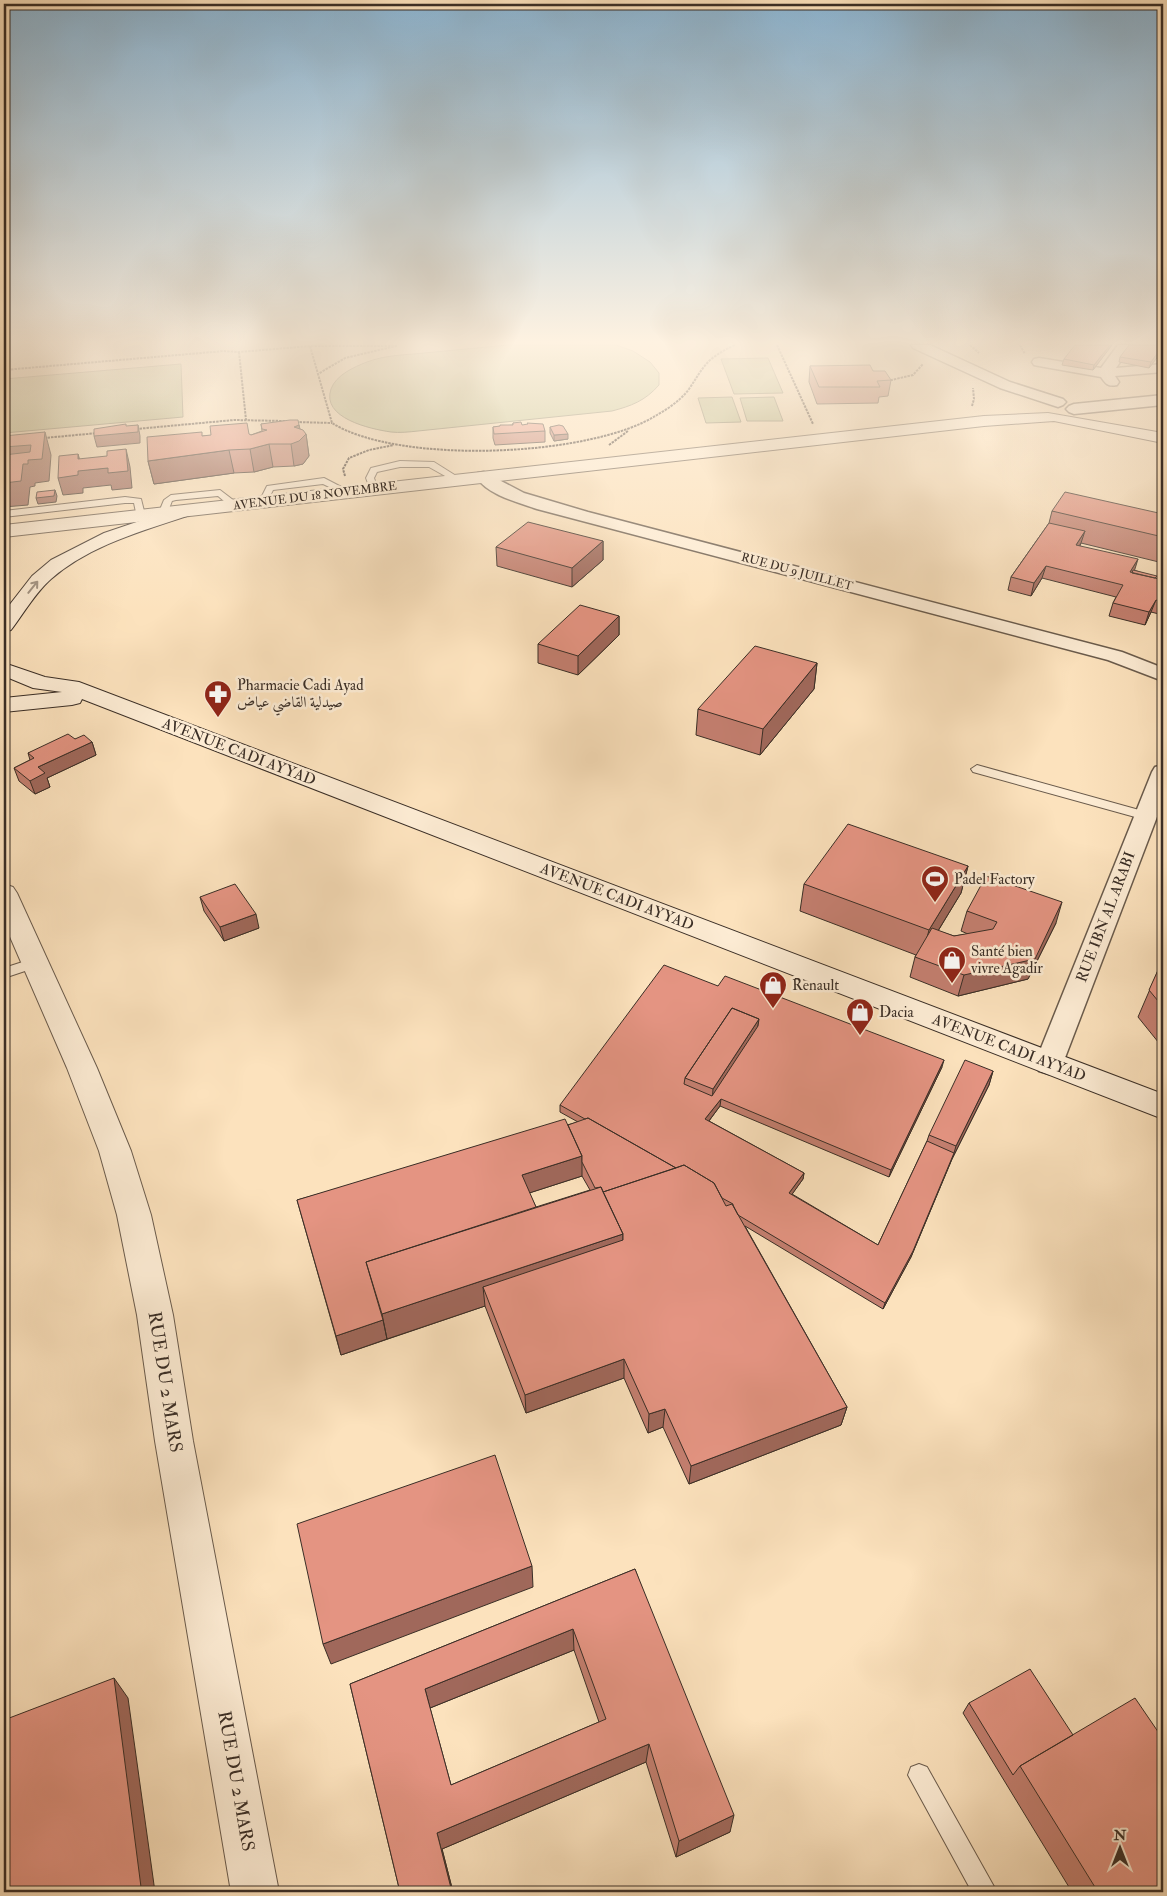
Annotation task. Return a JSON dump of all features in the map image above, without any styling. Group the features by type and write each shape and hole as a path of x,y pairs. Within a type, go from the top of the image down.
{"street":[{"name":"AVENUE DU 18 NOVEMBRE","path":"4,531 871,433"},
{"path":"1138,433 1163,438"},
{"name":"RUE DU 9 JUILLET","path":"484,476 492,483 513,493 582,516 1115,656 1163,675"},
{"path":"4,626 45,574 67,559 89,548 184,510"},
{"name":"AVENUE CADI AYYAD","path":"4,650 54,674 83,692"},
{"name":"RUE DU 9 JUILLET","path":"1115,656 1163,661"},
{"name":"AVENUE CADI AYYAD","path":"4,670 41,683 83,692 1163,1107"},
{"path":"4,705 83,692"},
{"name":"RUE IBN AL ARABI","path":"1049,1063 1163,772"},
{"name":"RUE DU 2 MARS","path":"4,893 19,968 82,1068 111,1142 134,1215 155,1315 174,1441 256,1892"}],"lane":[{"path":"164,512 165,504 170,498 220,492 234,505"},
{"path":"4,514 125,500 138,502 140,515"},
{"path":"977,769 1146,816"},
{"path":"919,1775 985,1892"}],"path":[{"path":"42,438 86,433"},
{"path":"353,433 383,443 445,448 530,449 582,442 614,433"}],"building":[{"path":"45,433 42,459 28,460 28,464 23,464 21,481 4,483 4,455 30,452 31,445 4,447 4,436"},
{"path":"94,433 122,433 94,436"},
{"path":"186,433 202,433 202,436 211,435 211,433 306,434 299,441 291,444 269,444 250,449 148,461 147,437"},
{"path":"126,449 128,471 108,473 108,468 78,471 78,475 58,478 59,456 78,454 78,459 107,456 107,451"},
{"path":"55,490 54,496 36,498 37,492"},
{"path":"1065,492 1163,514 1163,537 1052,511"},
{"path":"528,522 603,541 572,568 496,547"},
{"path":"1049,523 1085,531 1076,545 1138,559 1130,572 1163,580 1163,602 1156,600 1149,612 1113,603 1123,585 1046,566 1034,583 1011,577"},
{"path":"1133,570 1157,576 1155,578 1132,573"},
{"path":"580,605 619,616 578,656 538,644"},
{"path":"755,646 817,663 763,729 698,709"},
{"path":"68,734 75,739 84,735 92,742 38,767 45,773 30,781 14,768 34,758 28,753"},
{"path":"848,824 968,866 929,930 804,884"},
{"path":"986,876 1062,902 1035,959 964,975 915,957 932,928 954,936 993,929 997,922 967,911"},
{"path":"235,884 256,914 220,927 200,897"},
{"path":"1163,959 1163,1007 1149,990"},
{"path":"664,965 718,986 725,976 944,1060 891,1170 721,1099 705,1119 804,1173 789,1193 878,1245 927,1141 954,1153 913,1251 885,1303 738,1215 733,1204 722,1198 714,1183 684,1165 676,1168 588,1118 585,1119 560,1105","holes":["732,1008 759,1019 758,1026 712,1096 684,1084 685,1078"]},
{"path":"732,1008 759,1019 713,1089 685,1078"},
{"path":"965,1060 993,1071 956,1146 929,1135"},
{"path":"588,1118 676,1168 603,1192 601,1187 595,1188 582,1162 582,1156 568,1125"},
{"path":"565,1119 582,1156 522,1175 536,1207 366,1262 383,1320 336,1336 297,1200"},
{"path":"684,1165 714,1183 726,1206 732,1204 847,1407 691,1466 665,1409 649,1414 624,1359 525,1395 483,1287 623,1240 623,1234 603,1192"},
{"path":"601,1187 623,1234 382,1314 366,1262"},
{"path":"495,1455 532,1566 323,1644 297,1524"},
{"path":"635,1569 734,1815 679,1841 649,1744 437,1833 452,1892 400,1892 350,1684","holes":["573,1629 606,1719 451,1785 425,1689"]},
{"path":"1030,1669 1073,1735 1020,1766 1013,1775 969,1703"},
{"path":"114,1678 141,1887 129,1892 4,1892 4,1720"},
{"path":"1135,1698 1163,1739 1163,1892 1098,1892 1020,1766"}],"place":[{"name":"Pharmacie Cadi Ayad صيدلية القاضي عياض","path":"218,718"},
{"name":"Padel Factory","path":"935,903"},
{"name":"Santé bien vivre Agadir","path":"952,984"},
{"name":"Renault","path":"773,1009"},
{"name":"Dacia","path":"860,1036"}]}
